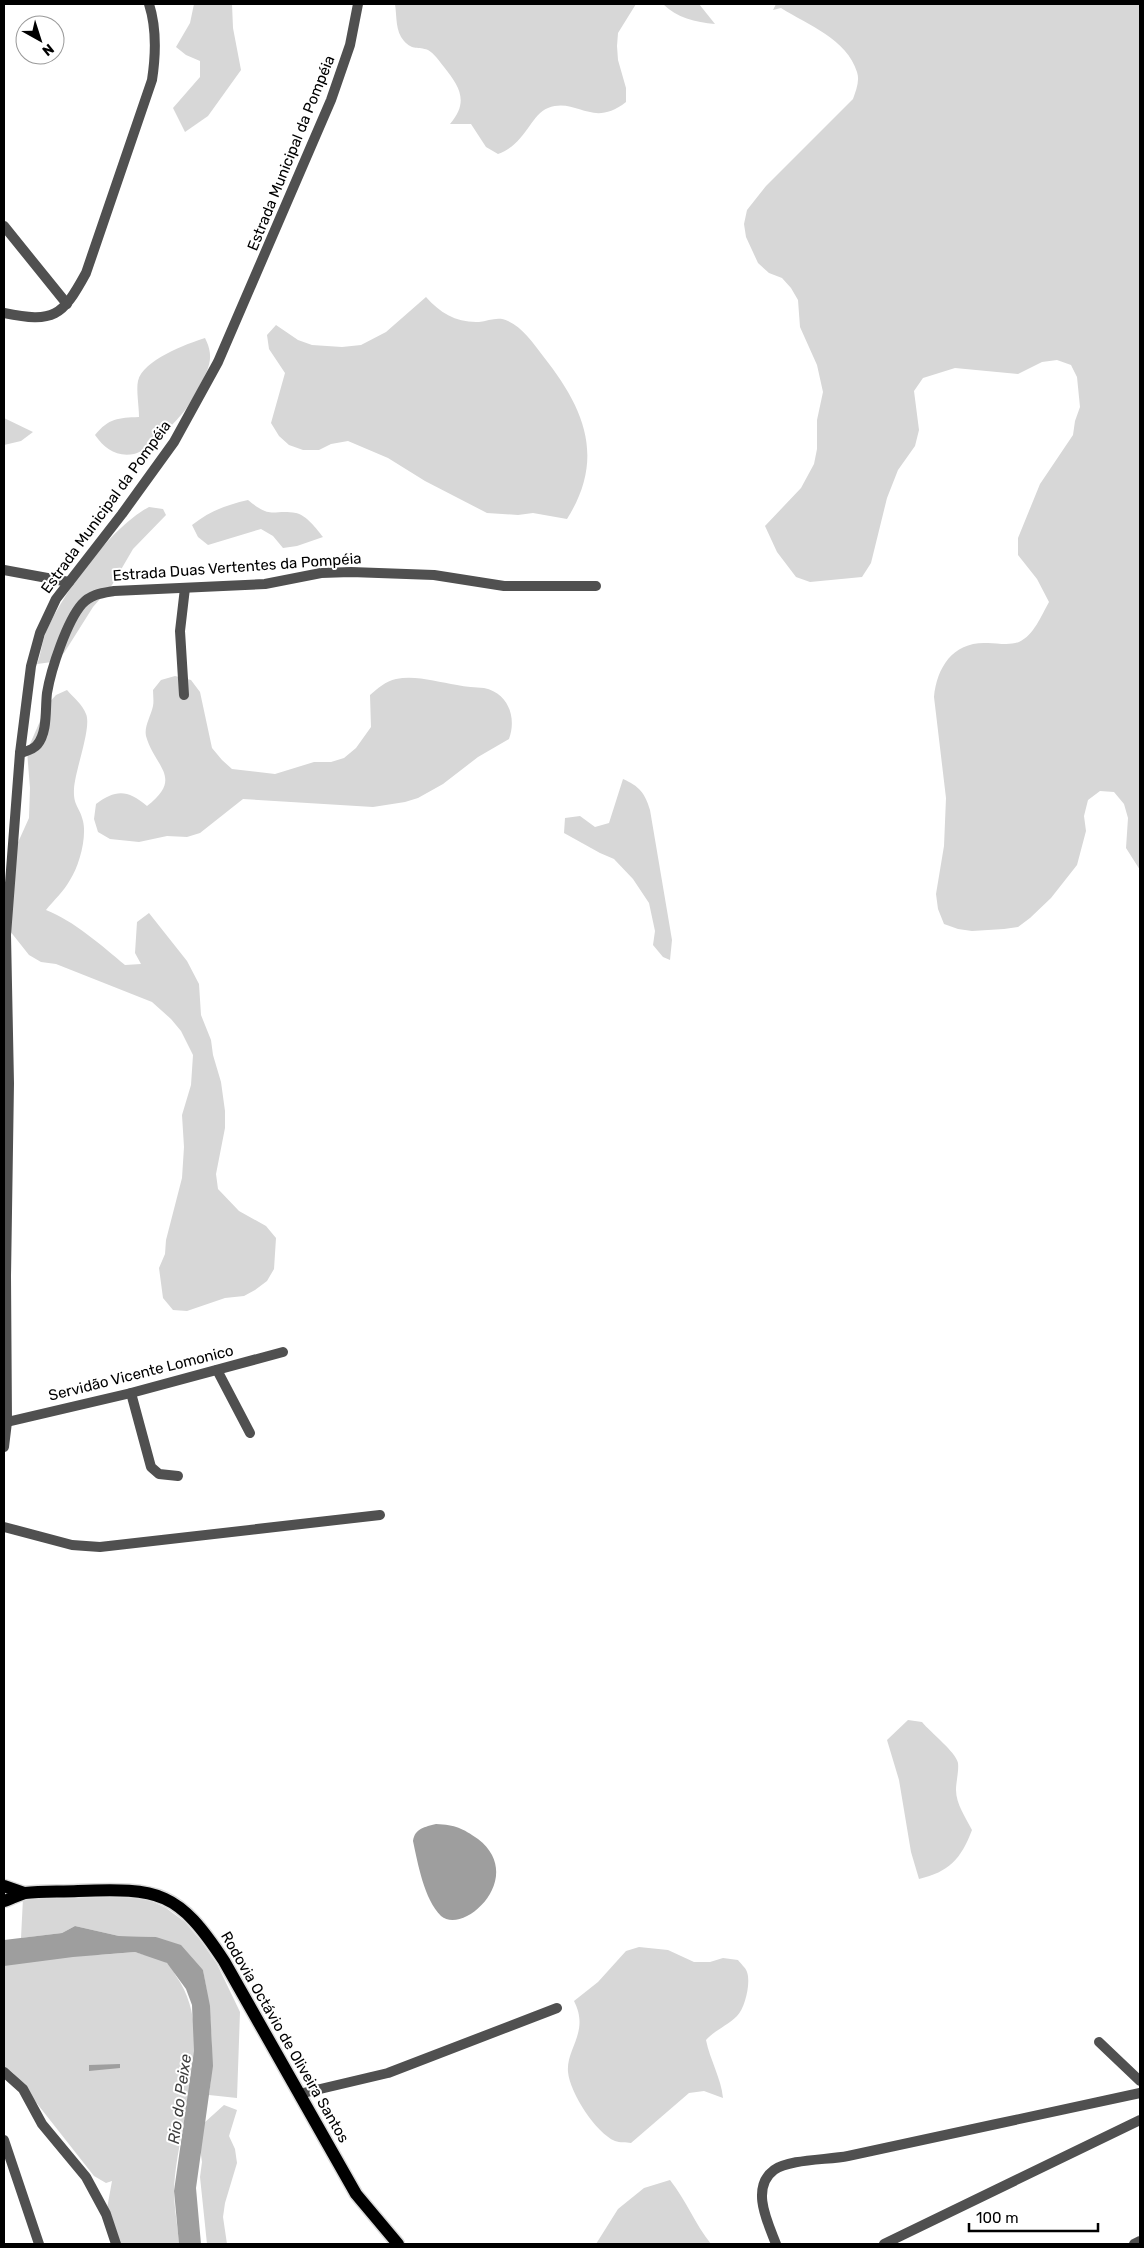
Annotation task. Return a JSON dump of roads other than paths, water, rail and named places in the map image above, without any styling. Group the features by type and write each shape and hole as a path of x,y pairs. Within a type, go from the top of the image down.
{"main road":[{"name":"Rodovia Octávio de Oliveira Santos","path":"4,1886 24,1893 129,1891 158,1894 174,1903 189,1915 204,1930 224,1961 356,2194 398,2244"},
{"name":"Rodovia Octávio de Oliveira Santos","path":"4,1901 24,1893"}],"street":[{"path":"4,313 33,319 59,312 67,304 86,273 152,80 156,51 149,4"},
{"name":"Estrada Municipal da Pompéia","path":"4,1448 7,1422 5,1343 9,1083 6,935 20,753 30,666 40,633 56,599 122,514 174,442 218,362 331,100 350,45 358,4"},
{"path":"4,226 67,304"},
{"path":"4,570 69,582"},
{"name":"Estrada Duas Vertentes da Pompéia","path":"20,753 34,749 38,744 44,725 47,691 56,657 68,628 82,604 95,594 114,591 265,584 321,573 351,572 434,575 504,586 596,586"},
{"path":"184,695 180,631 185,588"},
{"name":"Servidão Vicente Lomonico","path":"7,1422 131,1393 282,1352"},
{"path":"216,1370 250,1433"},
{"path":"131,1393 151,1467 159,1474 178,1476"},
{"path":"4,1527 72,1545 100,1547 380,1515"},
{"path":"299,2094 388,2073 558,2008"},
{"path":"1099,2042 1140,2081"},
{"path":"4,2072 23,2089 42,2124 86,2177 106,2214 116,2244"},
{"path":"776,2244 762,2205 762,2190 773,2171 785,2165 845,2156 1140,2093"},
{"path":"884,2244 1140,2120"},
{"path":"4,2140 39,2244"},
{"path":"1134,2244 1140,2241"}],"water label":[{"name":"Rio do Peixe","path":"179,2099"}]}
